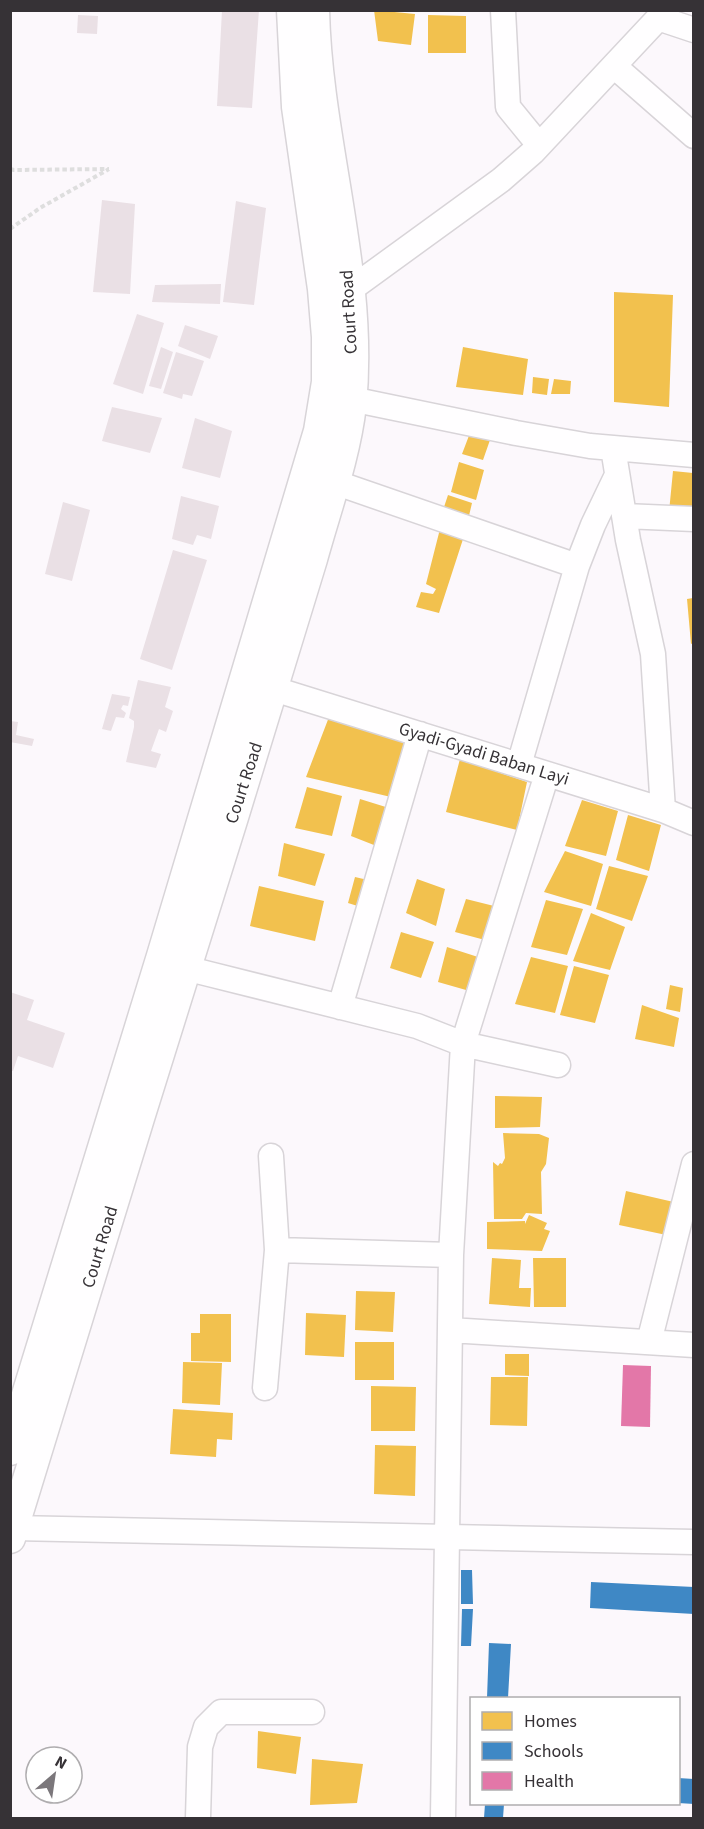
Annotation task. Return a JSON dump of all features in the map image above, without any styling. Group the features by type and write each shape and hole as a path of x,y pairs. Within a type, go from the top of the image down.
{"main road":[{"name":"Court Road","path":"10,1450 162,956 319,431 327,382 327,337 323,289 297,107 292,10"},
{"name":"Court Road","path":"12,1533 185,968 274,689 342,457 351,399 353,349 351,289 321,90 314,10"}],"street":[{"path":"503,10 508,107 539,145"},
{"path":"351,289 501,180 539,145 662,14 693,30"},
{"path":"614,66 693,136"},
{"path":"351,399 590,446 693,455"},
{"path":"613,448 624,516 653,654 663,810"},
{"path":"519,765 577,566 593,525 617,475"},
{"path":"334,482 577,566"},
{"path":"624,516 693,519"},
{"name":"Gyadi-Gyadi Baban Layi","path":"274,689 663,810 693,823"},
{"path":"340,1007 420,734"},
{"path":"443,1818 451,1255 463,1044 547,774"},
{"path":"185,968 417,1026 463,1044 558,1065"},
{"path":"265,1388 277,1250 271,1156"},
{"path":"649,1342 693,1164"},
{"path":"277,1250 451,1255"},
{"path":"450,1330 693,1345"},
{"path":"12,1533 693,1542"},
{"path":"198,1818 200,1747 206,1727 221,1712 312,1712"}],"path":[{"path":"10,169 109,169 40,208 10,229"}],"building: Homes":[{"path":"374,10 415,14 411,45 378,41"},
{"path":"428,15 466,16 466,53 428,53"},
{"path":"614,292 673,295 669,407 614,402"},
{"path":"463,347 528,359 523,395 456,387"},
{"path":"533,377 549,379 547,395 532,393"},
{"path":"554,379 571,381 570,394 551,394"},
{"path":"470,433 490,440 483,460 462,454"},
{"path":"459,462 484,470 476,500 451,492"},
{"path":"673,471 693,473 693,514 669,512"},
{"path":"448,495 472,503 468,520 442,513"},
{"path":"441,525 465,533 439,613 416,607 421,592 433,594 436,589 426,584"},
{"path":"693,598 693,643 691,644 687,599"},
{"path":"329,717 409,741 391,797 306,777"},
{"path":"460,759 527,782 517,830 446,812"},
{"path":"307,787 342,796 332,836 295,828"},
{"path":"360,799 389,808 379,847 351,836"},
{"path":"582,800 618,811 606,856 565,846"},
{"path":"628,815 661,825 649,871 616,860"},
{"path":"284,843 325,854 315,886 278,876"},
{"path":"565,851 603,864 591,906 544,892"},
{"path":"609,866 648,876 632,921 596,909"},
{"path":"355,877 372,881 364,908 348,903"},
{"path":"417,879 445,889 436,926 406,913"},
{"path":"259,886 324,901 315,941 250,926"},
{"path":"466,899 498,907 485,940 455,932"},
{"path":"546,900 583,909 567,955 531,947"},
{"path":"591,913 625,927 610,970 573,961"},
{"path":"401,932 434,942 421,978 390,968"},
{"path":"447,947 478,957 466,990 438,982"},
{"path":"531,957 568,966 555,1013 515,1004"},
{"path":"574,966 609,975 595,1023 560,1015"},
{"path":"670,985 683,988 680,1012 666,1009"},
{"path":"642,1005 679,1018 674,1047 635,1039"},
{"path":"495,1096 542,1097 540,1127 495,1128"},
{"path":"503,1133 539,1134 549,1138 546,1164 541,1172 542,1214 526,1213 522,1219 494,1219 493,1162 498,1166 505,1158"},
{"path":"626,1191 678,1203 671,1236 619,1225"},
{"path":"529,1215 547,1223 544,1229 550,1231 542,1251 487,1249 487,1222 525,1221 525,1224"},
{"path":"492,1258 521,1260 519,1288 531,1288 530,1307 489,1304"},
{"path":"533,1258 566,1258 566,1307 534,1307"},
{"path":"356,1291 395,1292 393,1332 355,1330"},
{"path":"306,1313 346,1315 344,1357 305,1355"},
{"path":"200,1314 231,1314 231,1362 191,1361 191,1333 200,1333"},
{"path":"355,1342 394,1342 394,1380 355,1380"},
{"path":"505,1354 529,1354 529,1376 505,1375"},
{"path":"183,1362 222,1363 220,1405 182,1403"},
{"path":"491,1377 528,1377 527,1426 490,1425"},
{"path":"371,1386 416,1387 415,1431 371,1431"},
{"path":"173,1409 233,1413 232,1440 217,1439 216,1457 170,1454"},
{"path":"375,1445 416,1446 415,1496 374,1494"},
{"path":"258,1731 301,1737 296,1774 257,1768"},
{"path":"312,1759 363,1764 357,1803 310,1805"}],"building: Schools":[{"path":"461,1570 472,1570 473,1604 461,1604"},
{"path":"591,1582 694,1587 694,1614 590,1608"},
{"path":"462,1609 473,1609 471,1646 461,1646"},
{"path":"489,1643 511,1644 508,1697 487,1697"},
{"path":"680,1778 694,1779 694,1804 680,1803"},
{"path":"485,1805 504,1805 503,1818 484,1818"}],"building: Health":[{"path":"623,1365 651,1366 650,1427 621,1426"}],"building: Other":[{"path":"222,10 259,10 252,108 217,106"},
{"path":"78,15 98,16 97,34 77,33"},
{"path":"102,200 135,204 130,294 93,292"},
{"path":"236,201 266,208 254,305 223,302"},
{"path":"221,284 220,304 152,302 155,285"},
{"path":"137,314 164,323 143,394 113,384"},
{"path":"185,325 218,336 210,359 178,346"},
{"path":"161,347 173,352 161,389 149,386"},
{"path":"176,352 204,361 192,396 183,394 182,399 163,393"},
{"path":"112,407 162,418 150,453 102,441"},
{"path":"195,418 232,431 220,478 182,468"},
{"path":"181,496 219,506 211,539 197,535 193,545 172,539"},
{"path":"63,502 90,510 72,581 45,574"},
{"path":"173,550 207,560 172,670 140,659"},
{"path":"138,680 171,687 165,707 173,711 166,732 159,729 151,751 161,754 156,768 126,762 134,727 134,721 129,718"},
{"path":"112,694 130,697 128,706 123,705 121,709 126,713 124,718 116,717 111,731 102,729"},
{"path":"10,721 18,722 16,735 34,739 32,746 10,742"},
{"path":"10,992 34,1000 27,1020 65,1033 53,1068 18,1056 13,1071 10,1070"}]}
